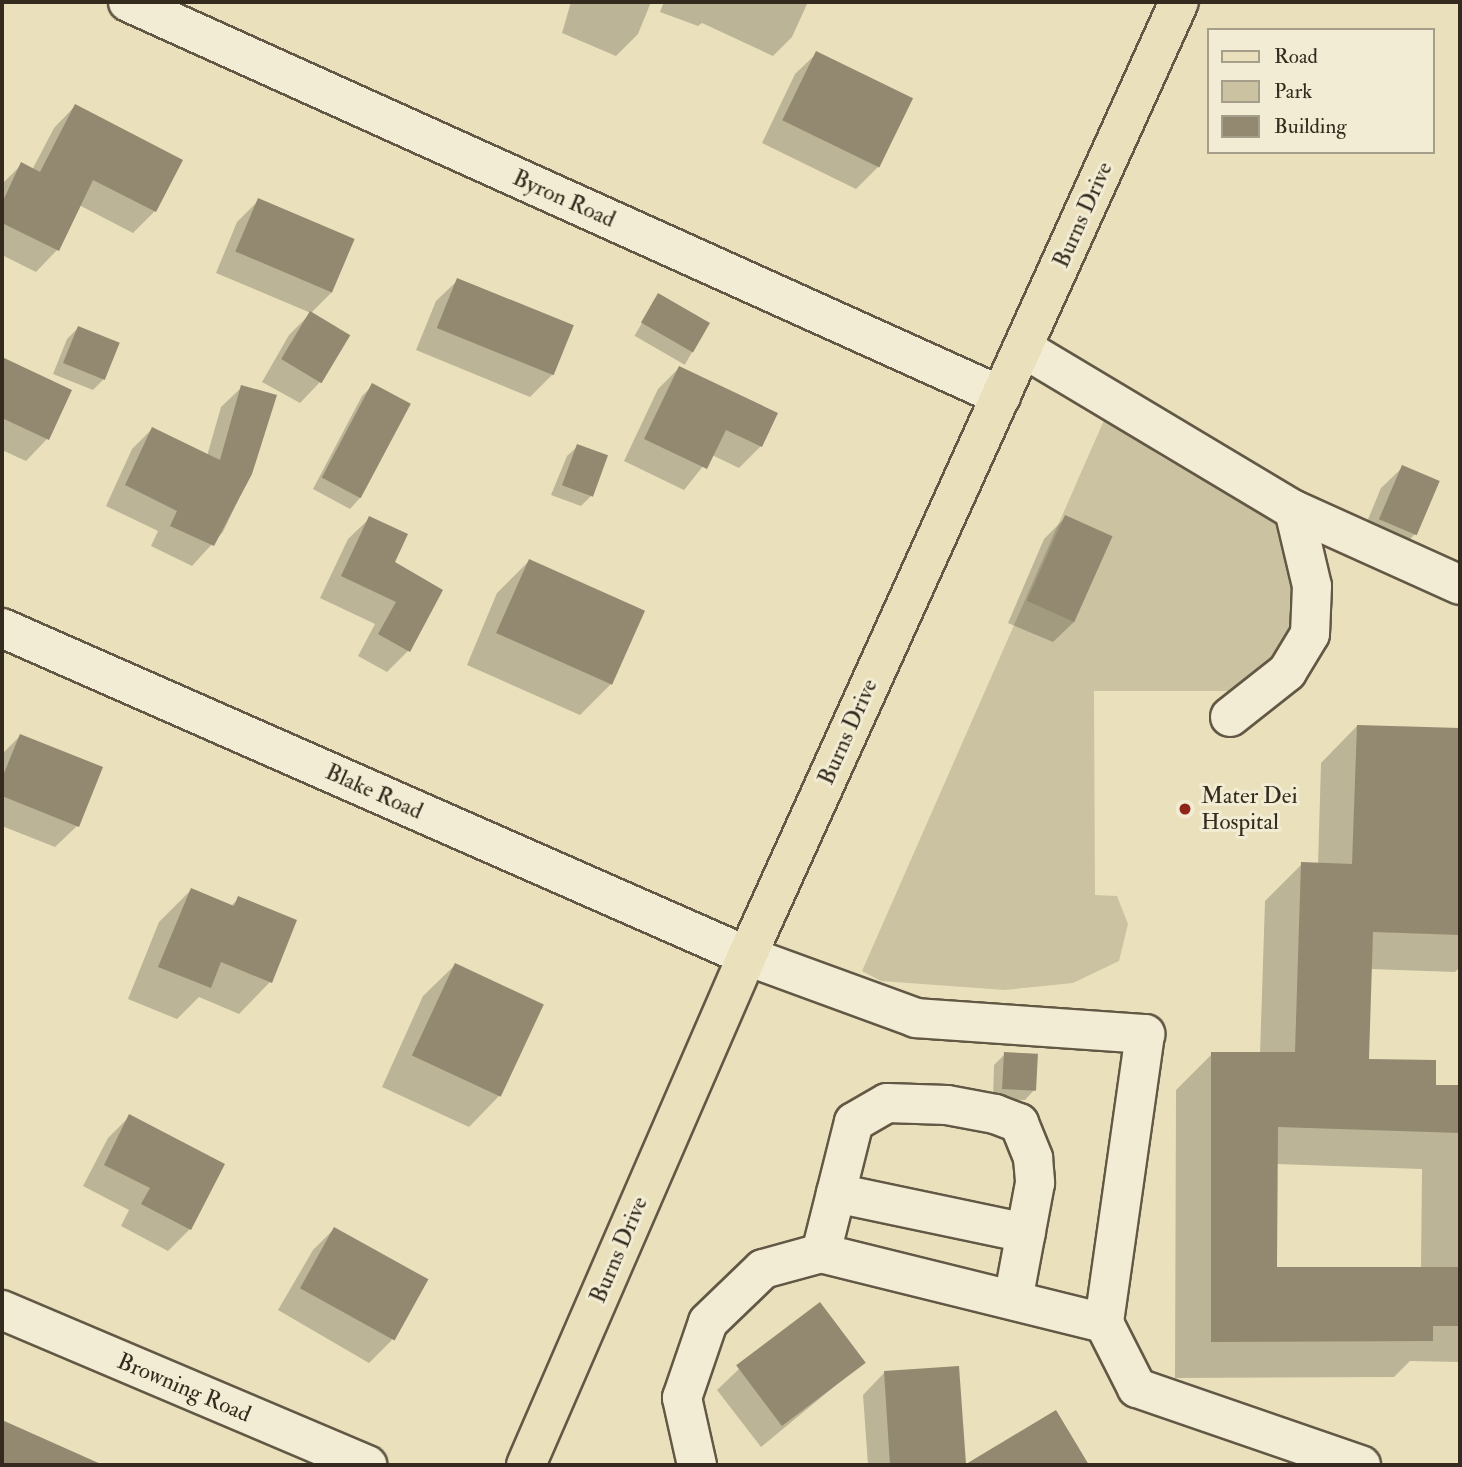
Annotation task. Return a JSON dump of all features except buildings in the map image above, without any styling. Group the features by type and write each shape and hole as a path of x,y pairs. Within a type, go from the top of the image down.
{"main road":[{"name":"Burns Drive","path":"526,1465 747,956 1179,2"}],"street":[{"name":"Byron Road","path":"128,2 1001,396"},
{"path":"1023,348 1294,510 1460,585"},
{"path":"1230,717 1287,671 1310,635 1311,586 1294,510"},
{"name":"Blake Road","path":"2,628 747,956 916,1018 1145,1034 1104,1323"},
{"path":"821,1253 854,1122 872,1109 887,1103 947,1105 995,1114 1018,1123 1034,1158 1035,1182 1013,1300"},
{"path":"836,1193 1026,1233"},
{"path":"697,1465 682,1398 708,1322 764,1269 821,1253 1104,1323 1137,1388 1362,1465"},
{"name":"Browning Road","path":"2,1310 367,1465"}],"green space":[{"path":"1105,418 1162,457 1277,521 1293,582 1293,631 1242,691 1094,691 1095,895 1117,896 1128,924 1119,961 1073,983 1005,990 881,981 862,971"}],"place":[{"name":"Mater Dei Hospital","path":"1185,809"}]}
